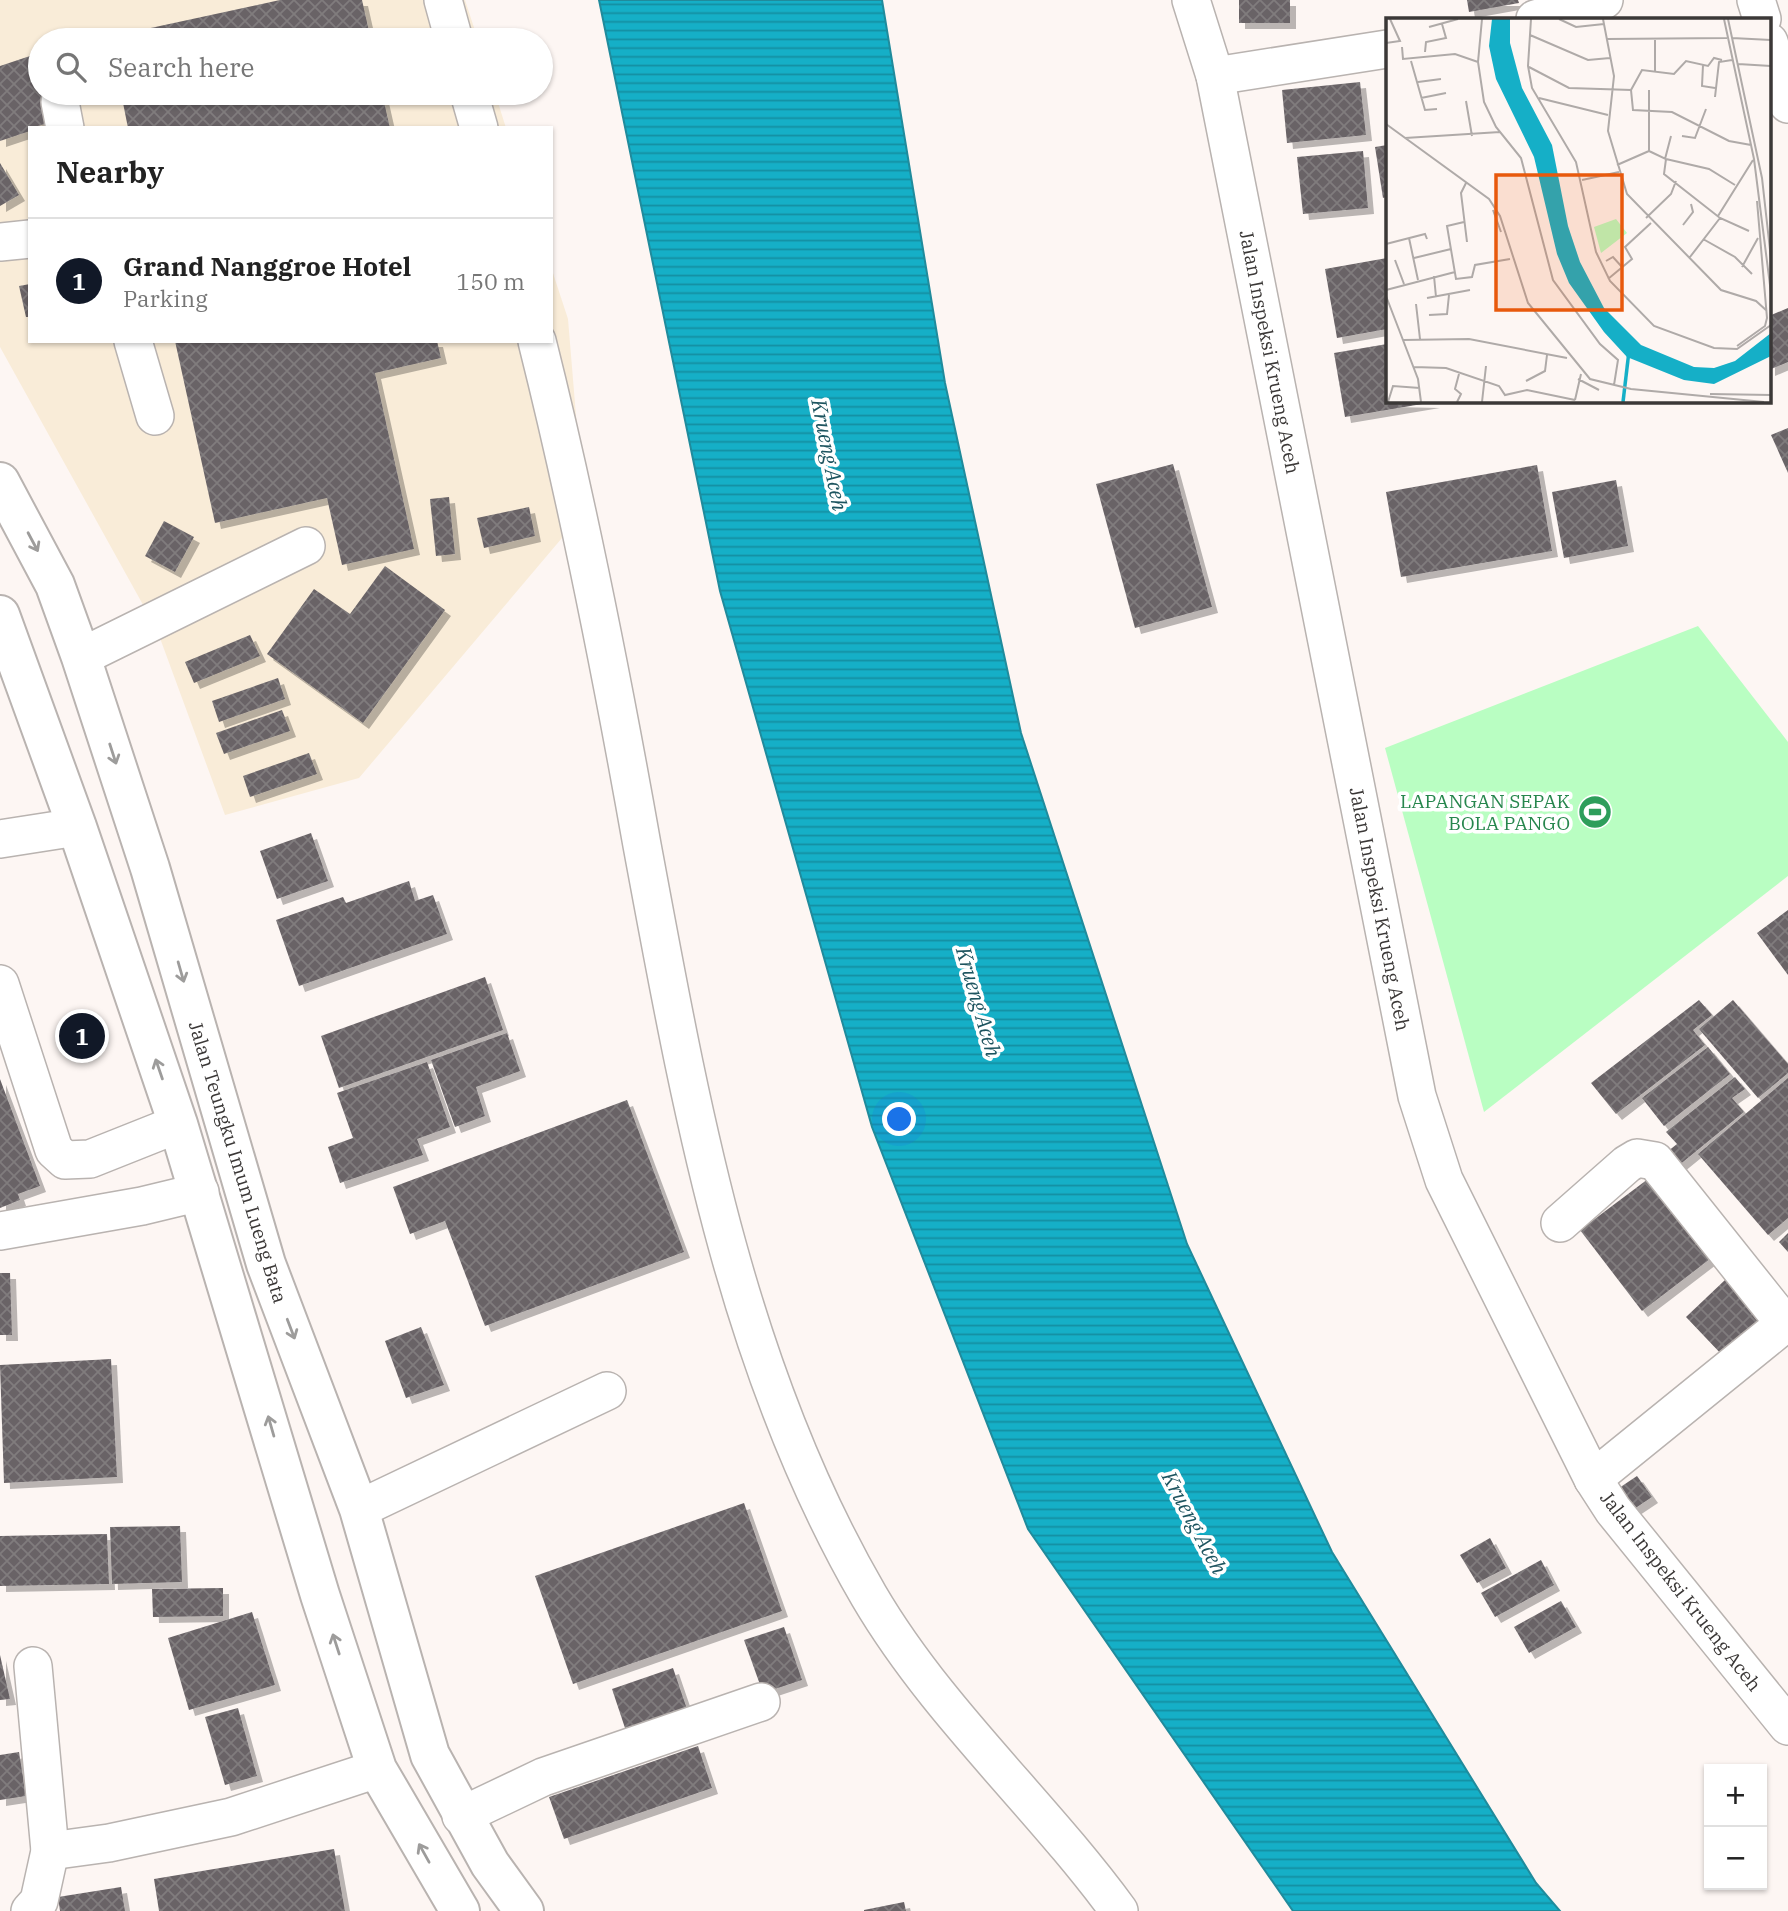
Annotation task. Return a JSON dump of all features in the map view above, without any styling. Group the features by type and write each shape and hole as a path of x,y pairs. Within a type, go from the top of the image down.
{"highway":[{"name":"Jalan Teungku Imum Lueng Bata","path":"0,482 55,585 81,657 150,868 266,1264 359,1509 430,1755 461,1816 490,1864 524,1911"},
{"path":"0,615 77,827 178,1124 320,1595 377,1769 460,1911"},
{"path":"377,1769 430,1755"}],"street":[{"path":"443,0 451,28"},
{"name":"Jalan Inspeksi Krueng Aceh","path":"1191,0 1215,76 1417,1096 1444,1180 1593,1479 1613,1510 1788,1726"},
{"path":"1539,18 1604,0"},
{"path":"1756,0 1762,18"},
{"path":"1770,45 1788,104"},
{"path":"1215,76 1386,48"},
{"path":"472,105 478,126"},
{"path":"0,242 28,239"},
{"path":"134,343 155,416"},
{"path":"538,343 572,479 682,1062 719,1222 775,1398 815,1492 869,1596 906,1652 1119,1911"},
{"path":"81,657 306,546"},
{"path":"0,839 77,827"},
{"path":"0,984 54,1150 65,1160 90,1159 178,1124"},
{"path":"1560,1223 1627,1164 1637,1158 1656,1161 1787,1322 1593,1479"},
{"path":"0,1231 142,1206 200,1192"},
{"path":"359,1509 607,1391"},
{"path":"30,1911 38,1901 50,1851 33,1666"},
{"path":"461,1816 543,1777 761,1702"},
{"path":"50,1851 108,1843 230,1817 377,1769"}],"shaded area":[{"path":"0,0 465,0 474,28 28,28 28,105 499,105 505,126 28,126 28,343 553,343 553,273 568,319 584,512 359,778 225,815 157,630 0,347"}],"green space":[{"name":"LAPANGAN SEPAK BOLA PANGO","path":"1698,626 1788,742 1788,876 1484,1112 1385,748"}],"water":[{"name":"Krueng Aceh","path":"599,0 882,0 945,383 1021,733 1187,1244 1332,1552 1536,1883 1560,1911 1293,1911 1028,1529 872,1127 720,591"}],"building":[{"path":"280,0 362,0 368,28 151,28"},
{"path":"1239,0 1290,0 1290,23 1239,23"},
{"path":"1467,0 1518,0 1519,3 1469,12"},
{"path":"28,57 28,105 56,105 61,120 28,126 28,132 0,141 0,66"},
{"path":"1360,82 1366,135 1287,143 1282,90"},
{"path":"123,105 385,105 390,126 128,126"},
{"path":"1386,145 1386,197 1383,198 1375,147"},
{"path":"1363,151 1368,208 1303,214 1297,157"},
{"path":"0,163 19,195 0,206"},
{"path":"1386,258 1386,329 1337,338 1325,269"},
{"path":"28,284 28,317 26,317 19,286"},
{"path":"1788,308 1788,362 1770,370 1770,316"},
{"path":"175,343 437,343 441,358 375,373 414,549 342,565 327,498 215,523"},
{"path":"1386,344 1386,402 1434,402 1345,417 1334,353"},
{"path":"1788,428 1788,473 1771,435"},
{"path":"1173,464 1212,607 1135,628 1096,484"},
{"path":"1537,465 1552,551 1401,577 1386,492"},
{"path":"1616,480 1628,546 1564,558 1552,492"},
{"path":"449,497 455,554 436,556 430,499"},
{"path":"529,507 535,536 484,548 477,518"},
{"path":"164,521 194,537 175,572 145,556"},
{"path":"385,566 445,610 363,723 267,654 314,589 350,614"},
{"path":"250,635 260,656 194,683 185,662"},
{"path":"278,678 285,699 219,722 212,701"},
{"path":"282,710 290,731 224,754 216,733"},
{"path":"309,753 317,774 250,797 243,776"},
{"path":"311,833 328,881 277,899 260,851"},
{"path":"409,881 415,901 433,895 447,934 299,986 276,920 343,897 346,903"},
{"path":"1788,910 1788,975 1757,933"},
{"path":"485,977 503,1030 339,1088 321,1036"},
{"path":"1699,1000 1712,1015 1693,1030 1705,1045 1616,1114 1591,1083"},
{"path":"1733,1000 1788,1064 1788,1073 1758,1098 1699,1029"},
{"path":"507,1033 520,1071 476,1087 485,1116 455,1127 431,1060"},
{"path":"1708,1047 1730,1074 1664,1126 1642,1098"},
{"path":"427,1062 450,1127 417,1139 423,1155 340,1183 328,1147 353,1138 337,1093"},
{"path":"1735,1077 1745,1089 1732,1098 1744,1112 1678,1166 1667,1152 1677,1144 1666,1132"},
{"path":"1788,1078 1788,1218 1768,1235 1698,1154"},
{"path":"0,1079 40,1186 18,1194 20,1200 0,1208"},
{"path":"627,1100 684,1252 485,1326 445,1221 410,1234 393,1187"},
{"path":"1648,1179 1710,1259 1642,1311 1580,1230"},
{"path":"1788,1233 1788,1252 1779,1242"},
{"path":"0,1273 10,1273 12,1335 0,1335"},
{"path":"1725,1280 1765,1321 1725,1358 1686,1317"},
{"path":"421,1327 444,1385 406,1398 385,1341"},
{"path":"111,1359 117,1477 4,1483 0,1365"},
{"path":"1637,1476 1652,1497 1628,1513 1613,1492"},
{"path":"744,1503 782,1611 573,1684 535,1576"},
{"path":"180,1526 182,1582 112,1584 110,1527"},
{"path":"107,1534 109,1584 0,1586 0,1536"},
{"path":"1490,1538 1506,1568 1477,1583 1460,1555"},
{"path":"1541,1560 1554,1585 1495,1617 1481,1593"},
{"path":"223,1588 223,1616 153,1617 152,1589"},
{"path":"1561,1601 1576,1627 1529,1653 1514,1627"},
{"path":"252,1612 275,1685 189,1710 168,1638"},
{"path":"784,1627 802,1680 763,1693 744,1640"},
{"path":"0,1655 10,1699 0,1700"},
{"path":"673,1668 689,1715 628,1737 612,1689"},
{"path":"238,1708 257,1776 225,1785 205,1717"},
{"path":"698,1746 712,1788 564,1839 549,1797"},
{"path":"19,1752 26,1796 0,1800 0,1755"},
{"path":"334,1849 345,1911 159,1911 154,1879"},
{"path":"121,1887 125,1911 60,1911 58,1897"},
{"path":"904,1902 906,1911 864,1911 864,1910"}],"place":[{"name":"LAPANGAN SEPAK BOLA PANGO","path":"1595,812"},
{"name":"Grand Nanggroe Hotel","path":"82,1036"}]}
